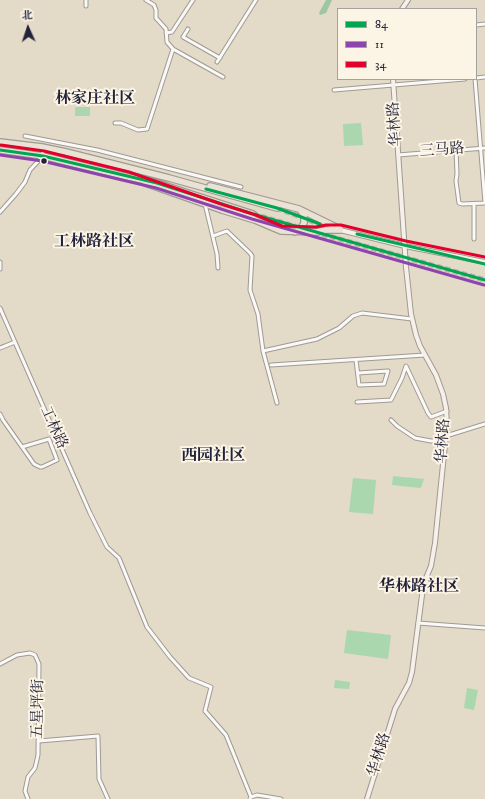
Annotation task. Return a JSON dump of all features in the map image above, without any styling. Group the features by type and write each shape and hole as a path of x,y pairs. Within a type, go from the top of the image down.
{"highway":[{"path":"0,142 42,147 169,178 277,208"},
{"path":"0,150 43,156 157,183 253,214"},
{"path":"128,177 255,220 281,231 316,232 340,230"},
{"path":"169,178 185,180 299,209 323,222 339,228 340,230"},
{"path":"292,232 300,230 304,223 304,215 299,209"}],"street":[{"path":"86,0 86,6"},
{"path":"146,0 154,5 156,10 156,18 166,28 166,42 173,49 223,78"},
{"path":"166,34 172,32 193,0"},
{"path":"217,62 256,0"},
{"path":"188,29 183,37 220,58"},
{"path":"115,123 120,123 138,130 148,129 173,49"},
{"name":"华林路","path":"367,799 395,709 411,678 424,585 435,543 446,438 447,411 436,375 424,355 416,335 412,318 403,224 393,80"},
{"path":"334,90 455,80"},
{"path":"456,150 459,203 485,203 476,80"},
{"path":"25,136 96,150 241,187"},
{"path":"0,212 25,182 30,170 43,156 42,147"},
{"name":"三马路","path":"398,155 485,148"},
{"path":"222,189 224,182"},
{"path":"205,204 214,236 218,268"},
{"path":"474,204 474,239"},
{"path":"340,230 405,246 485,262"},
{"path":"214,236 227,231 252,256 250,290 258,314 263,351 277,403"},
{"path":"0,262 0,269"},
{"name":"工林路","path":"0,308 106,548 119,558 147,627 170,657 189,678 211,687 205,711 226,735 251,798"},
{"path":"263,351 318,339 339,328 353,316 362,313 412,318"},
{"path":"0,348 15,342"},
{"path":"271,365 424,355"},
{"path":"356,360 359,386 384,384 388,371 358,373"},
{"path":"357,402 391,400 406,366 428,413 432,417 447,411"},
{"path":"0,414 1,421 34,464 40,467 57,460 49,439 22,447"},
{"path":"391,420 415,438 431,441 446,438 483,425 485,429"},
{"path":"418,623 485,628"},
{"name":"五星坪街","path":"0,664 24,653 35,655 39,664 38,755 36,768 28,777 25,791 28,799"},
{"path":"39,741 98,736 99,780 108,799"},
{"path":"251,798 257,795 281,799"}],"green space":[{"path":"326,0 332,0 326,13 320,15 319,13"},
{"path":"75,107 90,107 90,116 75,116"},
{"path":"361,123 363,145 344,146 343,124"},
{"path":"393,476 424,479 421,488 392,485"},
{"path":"353,478 376,480 373,514 349,512"},
{"path":"347,630 391,635 388,659 344,653"},
{"path":"335,680 350,682 349,689 334,688"},
{"path":"467,688 478,690 474,710 464,708"}],"tunnel":[{"path":"277,208 327,227 337,229"},
{"path":"253,214 304,229"},
{"path":"314,232 485,280"}],"transit line":[{"name":"34","path":"1,145 44,151 129,172 256,215 282,226 316,227 341,225 406,241 485,257"},
{"name":"84","path":"0,150 43,156 157,183 253,214 485,280"},
{"name":"11","path":"0,155 42,161 156,188 252,219 484,285"},
{"name":"84","path":"206,189 277,208 320,224"},
{"name":"84","path":"357,234 485,264"}],"district":[{"name":"林家庄社区","path":"95,100"},
{"name":"工林路社区","path":"94,243"},
{"name":"西园社区","path":"213,457"},
{"name":"华林路社区","path":"419,588"}]}
